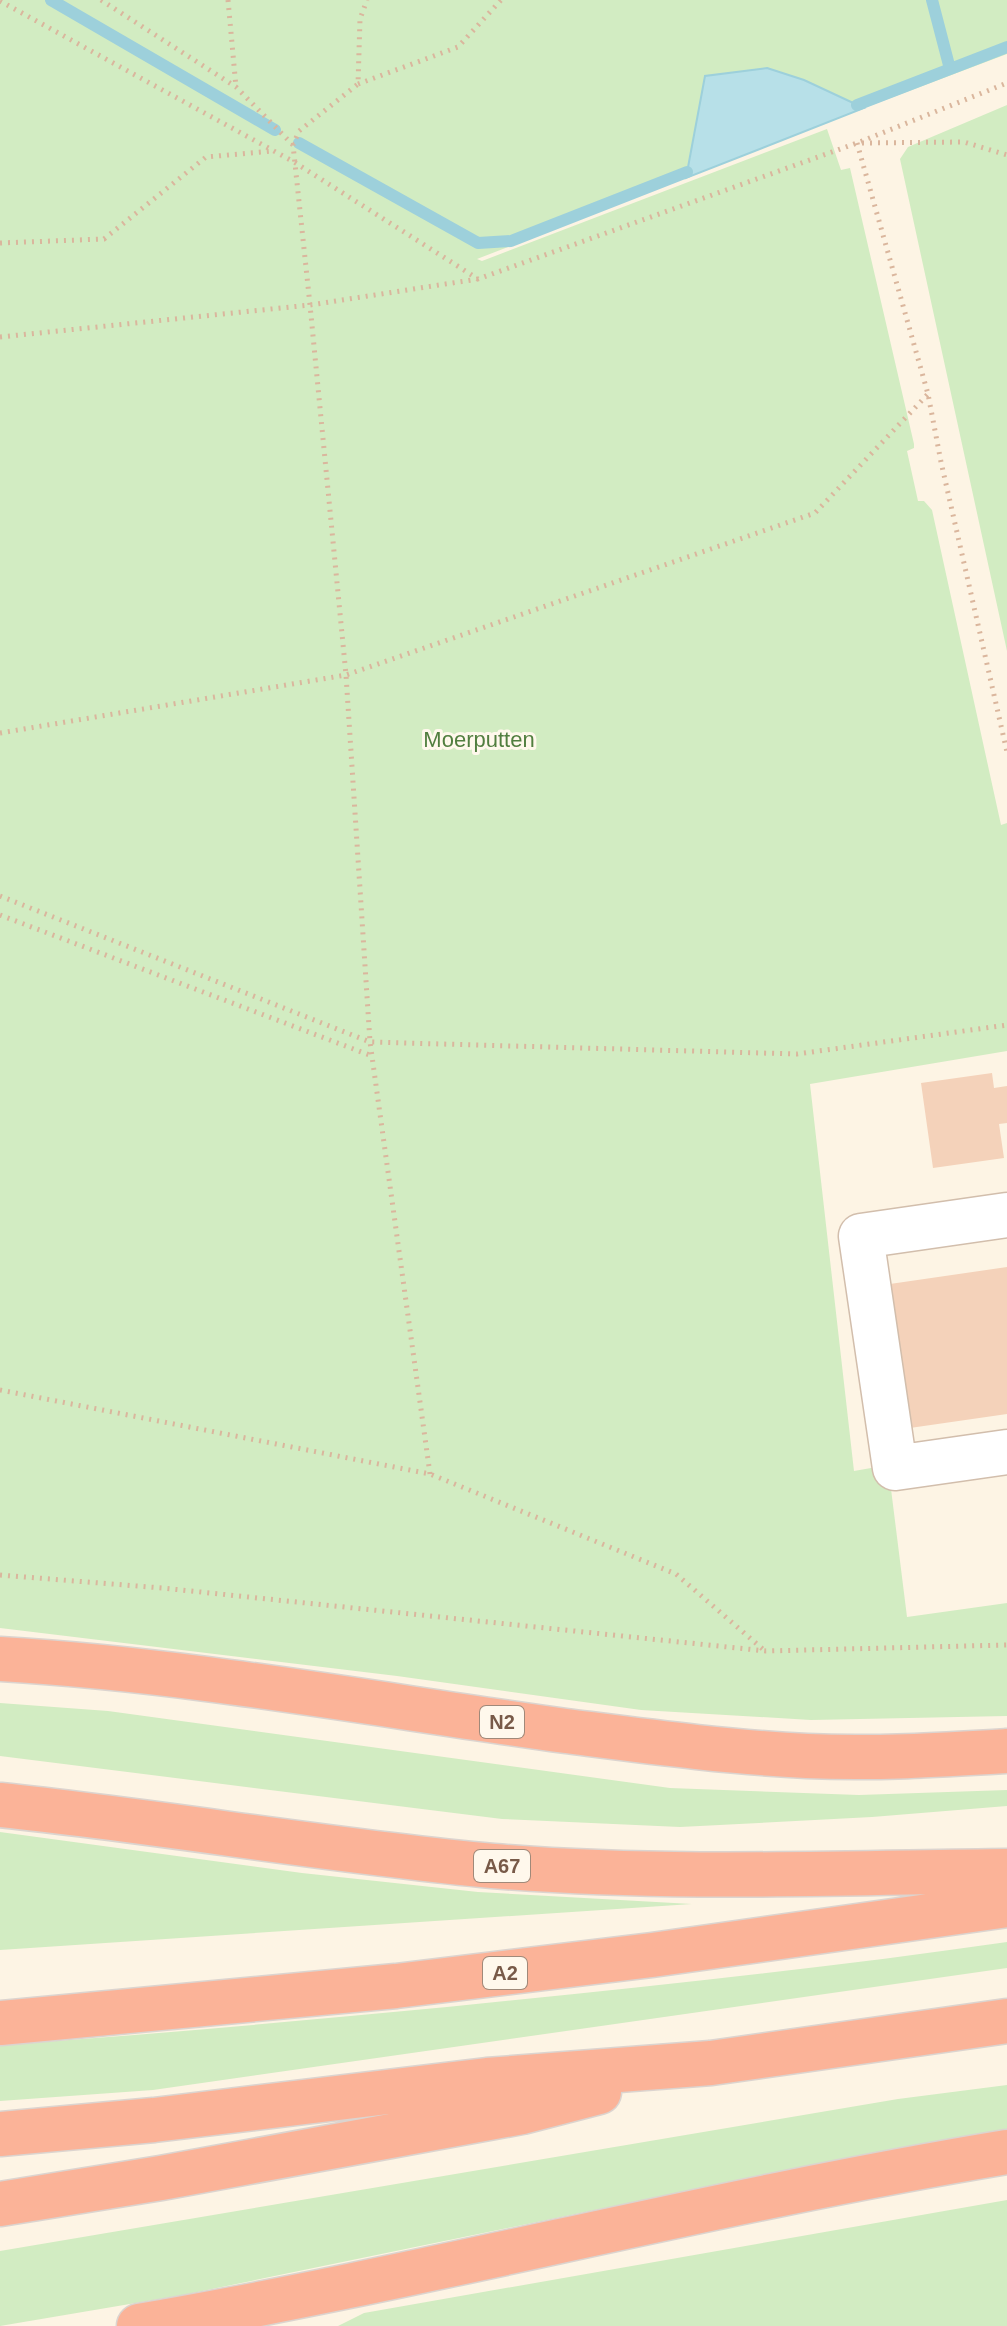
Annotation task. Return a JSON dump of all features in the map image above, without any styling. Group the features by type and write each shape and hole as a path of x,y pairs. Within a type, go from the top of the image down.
{"highway":[{"name":"N2","path":"0,1659 145,1670 392,1707 707,1747 806,1756 883,1757 1007,1751"},
{"name":"A67","path":"0,1805 493,1866 694,1874 1007,1871"},
{"name":"A2","path":"0,2023 396,1986 683,1951 1007,1905"},
{"path":"0,2134 154,2120 487,2080 711,2063 1007,2021"},
{"path":"0,2204 522,2112 711,2063"},
{"path":"139,2326 524,2250 910,2168 1007,2152"}],"lane":[{"path":"1007,1215 861,1236 895,1468 1007,1452"}],"path":[{"path":"101,0 236,87 293,145"},
{"path":"228,0 236,87"},
{"path":"358,84 360,19 367,0"},
{"path":"430,1474 370,1042 346,675 293,145 299,131 358,84 458,47 501,0"},
{"path":"0,1 294,162 478,279"},
{"path":"0,337 310,305 478,279 857,143 1007,83"},
{"path":"857,143 964,142 1007,155"},
{"path":"857,143 928,394 1007,752"},
{"path":"0,243 104,239 206,157 273,151"},
{"path":"0,733 346,675 815,513 928,394"},
{"path":"0,896 370,1042 797,1054 1007,1025"},
{"path":"0,915 372,1056"},
{"path":"0,1390 430,1474 676,1574 766,1651"},
{"path":"0,1575 162,1588 766,1651 1007,1645"}],"green space":[{"name":"Moerputten","path":"0,0 1007,0 1007,54 864,108 804,80 767,68 706,76 686,178 477,259 482,261 827,129 841,170 850,168 914,444 914,448 907,451 918,501 924,501 932,510 1001,825 1007,823 1007,1051 810,1084 854,1471 888,1465 907,1617 1007,1603 1007,1716 811,1720 641,1710 397,1676 0,1628"},
{"path":"1007,105 1007,651 900,159 908,147"},
{"path":"0,1703 108,1711 670,1788 859,1795 1007,1790 1007,1806 680,1827 502,1819 0,1756"},
{"path":"0,1832 302,1873 478,1892 692,1904 0,1950"},
{"path":"1007,1942 1007,1968 153,2090 0,2101 0,2045 224,2028 517,2000"},
{"path":"1007,2085 1007,2129 716,2185 183,2295 0,2326 0,2251 898,2099"},
{"path":"1007,2200 1007,2326 338,2326 364,2313"}],"water":[{"path":"767,68 804,80 864,108 686,178 705,76"}],"building":[{"path":"992,1073 994,1088 1007,1086 1007,1123 999,1124 1004,1158 933,1168 921,1083"},
{"path":"1007,1267 1007,1414 903,1429 883,1285"}],"waterway":[{"path":"51,0 275,130"},
{"path":"932,0 950,69"},
{"path":"857,105 1007,47"},
{"path":"299,143 478,243 511,241 687,172"}]}
